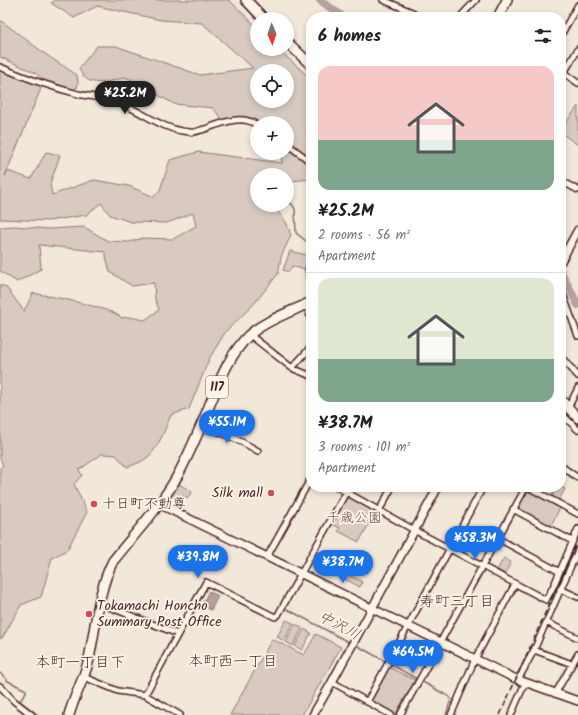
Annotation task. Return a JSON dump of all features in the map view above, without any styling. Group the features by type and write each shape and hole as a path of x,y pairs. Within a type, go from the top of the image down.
{"highway":[{"path":"246,0 257,12"},
{"path":"501,12 507,0"},
{"path":"294,49 306,60"},
{"name":"117","path":"69,715 74,698 84,677 99,603 107,573 114,561 159,504 179,474 201,426 224,369 236,350 250,335 268,323 306,305"},
{"path":"566,412 578,418"}],"street":[{"path":"383,0 412,12"},
{"path":"465,12 476,0"},
{"path":"566,26 578,5"},
{"path":"566,70 578,49"},
{"path":"0,67 53,87 118,102 146,117 176,130 192,133 233,120 250,120"},
{"path":"566,74 578,83"},
{"path":"294,149 306,158"},
{"path":"566,184 578,190"},
{"path":"566,252 578,230"},
{"path":"566,303 578,336"},
{"path":"250,335 292,368 306,374"},
{"path":"292,368 306,353"},
{"path":"566,363 578,376"},
{"path":"566,410 578,388"},
{"path":"566,412 578,412"},
{"path":"566,413 578,430"},
{"path":"201,426 239,440 258,451"},
{"path":"566,470 578,478"},
{"path":"267,557 306,487"},
{"path":"144,695 206,582 275,617 278,615 346,492"},
{"path":"350,492 379,511 546,600 560,572 578,529"},
{"path":"379,511 389,492"},
{"path":"313,715 435,492"},
{"path":"367,702 480,492"},
{"path":"400,715 513,509 524,492"},
{"path":"536,492 578,514"},
{"path":"159,504 475,659 522,681 578,701"},
{"path":"513,509 572,541"},
{"path":"497,538 560,572"},
{"path":"511,715 534,650 560,589 576,558 578,550"},
{"path":"451,715 475,659 515,584"},
{"path":"560,589 578,597"},
{"path":"99,603 178,634"},
{"path":"546,622 578,638"},
{"path":"534,650 572,664"},
{"path":"555,694 578,655"},
{"path":"84,677 118,691 144,695 180,715"},
{"path":"332,682 391,715"},
{"path":"0,686 32,715"}],"green space":[{"path":"56,0 229,0 250,20 250,56 286,56 306,74 306,180 294,181 294,168 250,168 250,212 278,212 286,222 291,235 281,257 278,274 253,305 226,331 209,359 189,409 171,415 159,443 148,457 127,467 116,455 102,454 79,470 82,475 74,484 87,512 67,550 52,558 41,597 21,605 3,637 0,639 0,468 3,465 0,458 0,285 6,287 24,311 33,293 96,307 122,318 129,317 145,320 159,310 155,299 154,283 132,286 110,272 105,252 39,245 41,269 17,282 0,271 0,227 15,226 48,229 84,227 108,241 129,242 143,238 173,239 196,226 193,213 167,223 131,222 110,215 101,203 86,215 48,221 0,219 0,67 42,86 5,176 8,171 31,179 46,152 60,155 50,184 52,195 94,180 129,186 154,197 160,190 170,160 198,152 282,163 282,160 294,160 294,116 250,116 250,118 223,120 213,108 174,104 126,77 99,83 93,82 83,75 79,68 97,46 116,46 200,75 250,68 250,108 294,108 294,64 250,64 250,65 202,23 161,20 97,6 74,18 51,3"},
{"path":"0,20 48,56 77,75 77,88 73,89 43,80 36,73 0,57"},
{"path":"578,106 578,145 566,137 566,123"},
{"path":"290,251 306,255 305,270 292,266 289,272 283,270"},
{"path":"179,484 192,492 187,498 183,496 178,500 171,496"},
{"path":"525,492 530,492 560,508 550,527 517,508"},
{"path":"554,492 563,492 559,500 552,496"},
{"name":"千歳公園","path":"348,496 376,511 359,542 338,531 340,528 332,524"},
{"path":"504,558 511,562 505,574 497,570"},
{"path":"328,565 361,581 362,583 360,587 326,569"},
{"path":"286,620 293,623 284,641 277,637"},
{"path":"295,624 302,628 293,646 286,642"},
{"path":"304,629 311,633 302,650 295,646"},
{"path":"316,634 341,647 302,715 230,715 272,639 304,655"},
{"path":"388,667 415,680 395,715 370,701"}],"shaded area":[{"path":"209,591 218,596 211,610 202,605"}],"waterway":[{"path":"320,0 336,12"},
{"path":"294,207 296,233 306,241"},
{"path":"306,266 306,280"},
{"path":"566,282 578,305"},
{"name":"中沢川","path":"287,609 350,643"},
{"name":"中沢川","path":"356,645 417,679"},
{"path":"0,673 8,681 26,690 20,701 38,715"},
{"name":"中沢川","path":"421,681 451,699 446,715"}],"railway":[{"path":"500,715 578,539"}],"place":[{"name":"Silk mall","path":"271,493"},
{"name":"十日町不動尊","path":"94,504"},
{"name":"Tokamachi Honcho Summary Post Office","path":"89,614"}],"district":[{"name":"寿町三丁目","path":"457,602"},
{"name":"本町西一丁目","path":"233,662"},
{"name":"本町一丁目下","path":"80,663"}]}
